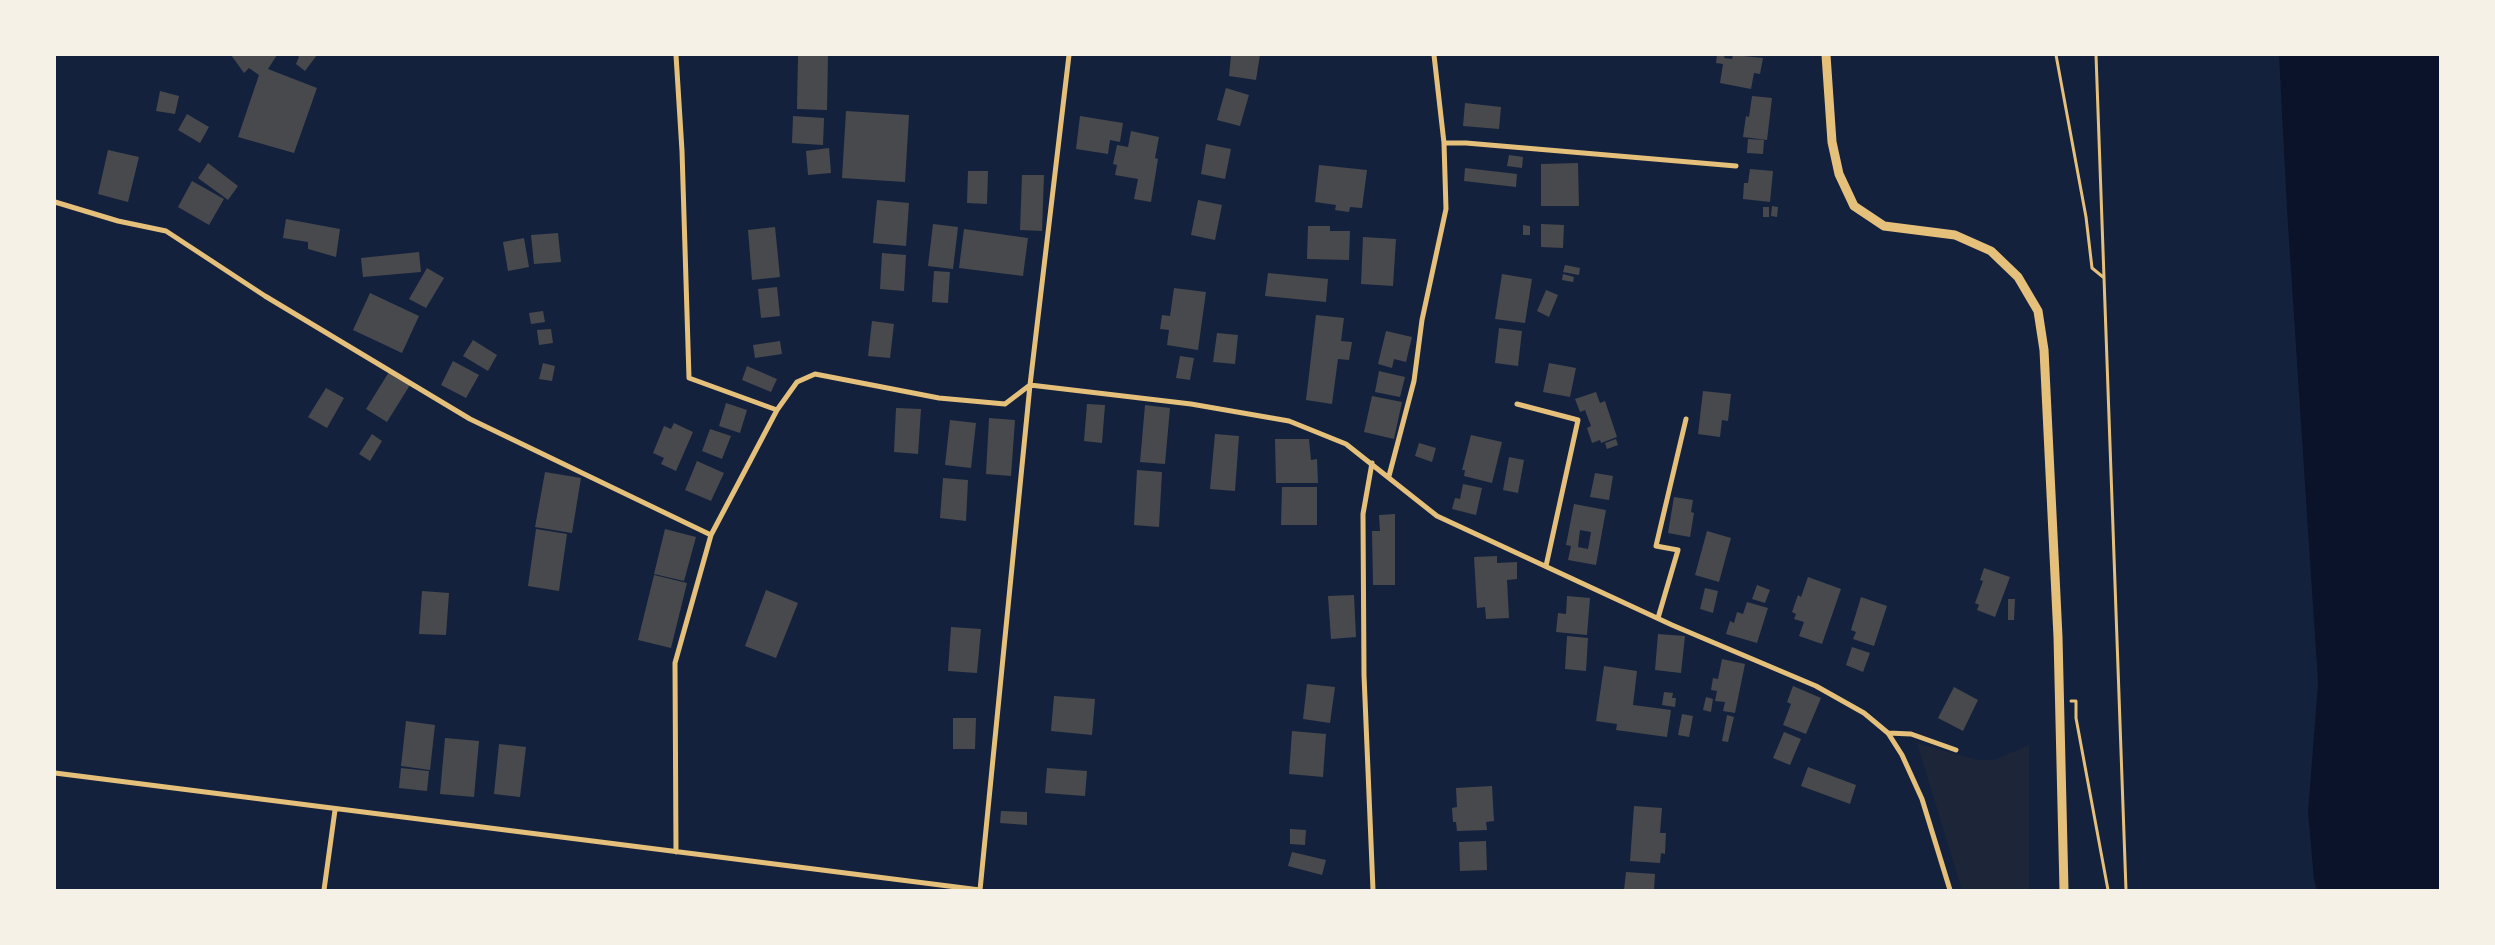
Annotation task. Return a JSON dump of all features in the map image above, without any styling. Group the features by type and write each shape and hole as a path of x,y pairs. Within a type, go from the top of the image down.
{"street":[{"path":"676,55 682,151 689,378 777,410"},
{"path":"55,773 953,889 980,890 1030,385 1069,55"},
{"path":"1389,476 1414,380 1422,320 1446,209 1444,143 1434,55"},
{"path":"1826,55 1832,142 1839,174 1854,206 1884,226 1955,236 1991,251 2018,278 2038,311 2044,350 2060,702 2064,890"},
{"path":"1444,143 1476,144 1736,166"},
{"path":"55,202 118,222 166,231 265,296 470,419 711,535"},
{"path":"676,852 674,663 711,535 777,410 797,382 815,374 939,398 1005,404 1030,385 1191,404 1289,421 1346,444 1389,476 1437,516 1658,618 1816,686 1864,713 1888,733 1902,755 1922,799 1950,890"},
{"path":"1517,404 1578,420 1546,566"},
{"path":"1658,618 1678,550 1656,546 1686,419"},
{"path":"1372,463 1363,524 1364,675 1372,890"},
{"path":"1888,733 1911,734 1956,750"},
{"path":"324,890 336,810"}],"path":[{"path":"2056,55 2086,217 2092,268 2103,278"},
{"path":"2096,55 2126,890"},
{"path":"2060,702 2076,701 2076,718 2108,890"}],"shaded area":[{"path":"2279,55 2440,55 2440,890 2317,890 2314,880 2308,812 2318,683 2287,210"},
{"path":"1917,743 1977,760 1995,760 2029,745 2029,890 1962,890"}],"building":[{"path":"231,55 277,55 268,69 317,88 294,153 238,137 259,75 249,68 244,73"},
{"path":"297,55 317,55 305,71 296,64 299,57"},
{"path":"798,55 828,55 827,110 797,109"},
{"path":"1231,55 1260,55 1256,80 1229,76"},
{"path":"1717,55 1725,55 1724,58 1732,59 1733,55 1763,58 1760,74 1754,73 1751,89 1720,83 1723,64 1716,63"},
{"path":"1226,88 1249,95 1240,126 1217,120"},
{"path":"160,91 179,96 175,114 156,111"},
{"path":"1752,96 1772,98 1767,140 1743,137 1746,116 1749,117"},
{"path":"1465,103 1501,107 1499,129 1463,126"},
{"path":"846,111 909,115 905,182 842,178"},
{"path":"187,114 209,127 200,143 178,130"},
{"path":"793,116 824,118 823,145 792,143"},
{"path":"1080,116 1123,123 1120,142 1110,140 1108,154 1076,149"},
{"path":"1131,131 1159,137 1155,158 1158,159 1151,202 1134,199 1138,179 1115,175 1117,165 1113,164 1117,145 1128,147"},
{"path":"1748,139 1764,140 1763,154 1747,153"},
{"path":"1206,144 1231,149 1225,179 1201,174"},
{"path":"829,148 831,173 808,175 806,151"},
{"path":"108,150 139,157 128,202 98,194"},
{"path":"1509,155 1523,157 1522,168 1507,166"},
{"path":"208,163 238,186 228,200 198,178"},
{"path":"1578,163 1579,206 1541,206 1541,164"},
{"path":"1319,165 1367,170 1362,208 1350,207 1349,212 1335,210 1336,205 1315,202"},
{"path":"1465,168 1517,174 1516,187 1464,181"},
{"path":"1750,169 1773,171 1770,202 1743,199 1744,183 1748,183"},
{"path":"968,171 988,171 987,204 967,203"},
{"path":"1022,175 1044,175 1042,231 1020,230"},
{"path":"192,181 224,199 209,225 178,207"},
{"path":"877,200 909,203 906,246 873,243"},
{"path":"1198,200 1222,205 1215,240 1191,235"},
{"path":"1772,206 1778,207 1777,217 1771,216"},
{"path":"1763,207 1769,207 1769,217 1763,217"},
{"path":"286,219 340,229 336,257 308,249 308,242 283,238"},
{"path":"933,224 958,227 953,269 928,266"},
{"path":"1541,224 1564,225 1563,248 1541,247"},
{"path":"1523,225 1530,226 1530,235 1523,235"},
{"path":"1308,226 1330,226 1330,231 1350,231 1349,260 1307,259"},
{"path":"775,227 780,277 752,280 748,230"},
{"path":"964,229 1028,238 1023,276 959,268"},
{"path":"558,233 561,262 534,264 531,235"},
{"path":"1363,237 1396,239 1393,286 1361,284"},
{"path":"524,238 529,267 508,271 503,242"},
{"path":"419,252 421,272 363,277 361,258"},
{"path":"882,253 906,255 904,291 880,289"},
{"path":"1565,265 1580,268 1579,275 1563,272"},
{"path":"427,268 444,278 426,308 409,299"},
{"path":"934,271 950,272 948,303 932,302"},
{"path":"1268,273 1328,279 1326,302 1265,296"},
{"path":"1502,274 1532,279 1525,323 1495,319"},
{"path":"1563,274 1574,277 1573,282 1562,280"},
{"path":"777,287 780,316 761,318 758,289"},
{"path":"1174,288 1206,292 1198,350 1167,345 1169,330 1160,329 1162,315 1170,316"},
{"path":"1546,290 1558,295 1549,317 1537,311"},
{"path":"370,293 419,316 402,353 353,330"},
{"path":"543,311 545,322 531,324 529,313"},
{"path":"1316,315 1344,318 1341,341 1352,342 1349,360 1338,359 1332,404 1306,400"},
{"path":"872,321 894,324 890,358 868,356"},
{"path":"1499,328 1522,331 1518,366 1495,363"},
{"path":"551,329 553,343 539,345 537,330"},
{"path":"1386,331 1412,337 1406,362 1394,359 1392,368 1378,364"},
{"path":"1217,333 1238,335 1235,364 1213,362"},
{"path":"473,340 497,355 488,371 463,356"},
{"path":"780,341 782,354 755,358 753,345"},
{"path":"1180,356 1194,358 1190,380 1176,378"},
{"path":"453,361 479,375 466,398 441,385"},
{"path":"543,363 555,366 552,381 539,379"},
{"path":"1549,363 1576,368 1570,397 1543,392"},
{"path":"747,366 777,379 771,392 742,380"},
{"path":"1379,371 1405,377 1400,397 1375,392"},
{"path":"389,372 410,385 387,422 366,409"},
{"path":"326,388 344,398 327,428 308,417"},
{"path":"1703,391 1731,394 1728,421 1722,420 1720,437 1698,434"},
{"path":"1596,392 1600,403 1605,401 1617,437 1601,443 1600,440 1592,443 1587,428 1591,426 1585,410 1580,412 1575,399"},
{"path":"1372,396 1402,402 1394,439 1364,432"},
{"path":"726,403 747,410 740,433 719,426"},
{"path":"1087,404 1105,405 1102,443 1084,441"},
{"path":"1145,405 1170,408 1165,464 1140,462"},
{"path":"896,408 921,409 918,454 894,452"},
{"path":"989,418 1015,420 1011,476 986,474"},
{"path":"950,420 976,423 971,468 945,465"},
{"path":"674,423 693,432 676,471 661,464 664,458 653,453 664,426 671,429"},
{"path":"710,429 731,436 722,459 702,451"},
{"path":"372,434 382,441 370,461 359,454"},
{"path":"1215,434 1239,436 1235,491 1210,489"},
{"path":"1471,435 1502,442 1492,483 1464,476 1465,470 1462,470"},
{"path":"1275,439 1309,439 1311,460 1317,459 1318,483 1276,483"},
{"path":"1616,439 1618,445 1607,449 1605,443"},
{"path":"1419,443 1436,448 1432,462 1415,456"},
{"path":"1509,457 1524,460 1518,493 1503,490"},
{"path":"697,461 724,473 711,501 685,490"},
{"path":"1137,470 1162,472 1159,527 1134,525"},
{"path":"545,472 581,478 572,533 535,527"},
{"path":"1595,473 1613,476 1609,500 1590,497"},
{"path":"943,478 968,480 966,521 940,518"},
{"path":"1463,484 1482,488 1476,515 1452,509 1455,498 1460,499"},
{"path":"1282,487 1317,487 1317,525 1281,525"},
{"path":"1674,497 1693,500 1691,512 1694,513 1690,537 1668,533"},
{"path":"1574,504 1606,510 1596,565 1568,560 1571,546 1566,545","holes":["1580,530 1591,532 1588,549 1578,547"]},
{"path":"1395,514 1395,585 1373,585 1372,531 1380,531 1379,515"},
{"path":"536,529 567,534 559,591 528,586"},
{"path":"665,529 696,537 684,581 654,574"},
{"path":"1707,531 1731,538 1719,582 1695,575"},
{"path":"1497,556 1497,563 1517,562 1517,579 1507,580 1509,618 1486,619 1485,607 1477,608 1474,557"},
{"path":"1984,568 2010,577 1995,617 1977,610 1979,605 1975,603 1983,581 1980,580"},
{"path":"654,575 687,583 671,648 638,640"},
{"path":"1808,577 1841,589 1822,644 1799,636 1804,622 1794,619 1796,614 1792,612 1798,595 1801,597"},
{"path":"1757,585 1770,590 1765,603 1752,599"},
{"path":"1705,588 1718,591 1713,613 1700,609"},
{"path":"766,590 798,603 776,658 745,646"},
{"path":"422,591 449,593 446,635 419,634"},
{"path":"1354,595 1356,637 1331,639 1328,596"},
{"path":"1567,596 1590,598 1587,635 1556,632 1558,613 1566,614"},
{"path":"1861,597 1887,606 1874,646 1853,639 1856,632 1851,630"},
{"path":"2008,599 2015,599 2014,620 2008,620"},
{"path":"1747,602 1768,608 1757,643 1726,634 1730,621 1734,623 1737,612 1743,614"},
{"path":"951,627 981,629 977,673 948,671"},
{"path":"1658,634 1685,636 1681,673 1655,670"},
{"path":"1567,636 1588,638 1586,671 1565,669"},
{"path":"1852,647 1870,653 1863,672 1846,665"},
{"path":"1722,659 1745,664 1735,713 1723,711 1725,702 1715,701 1717,691 1711,690 1713,678 1718,679"},
{"path":"1604,666 1637,671 1633,705 1671,710 1667,737 1616,730 1617,724 1596,721"},
{"path":"1307,684 1335,687 1330,723 1303,719"},
{"path":"1793,686 1821,698 1806,734 1783,725 1791,704 1787,702"},
{"path":"1954,687 1978,700 1963,731 1938,718"},
{"path":"1664,692 1673,693 1672,698 1676,698 1675,707 1662,705"},
{"path":"1054,696 1095,699 1092,735 1051,731"},
{"path":"1706,697 1713,699 1711,712 1703,710"},
{"path":"1682,714 1693,716 1689,737 1678,735"},
{"path":"1727,715 1734,717 1728,742 1722,741"},
{"path":"953,718 976,718 975,749 953,749"},
{"path":"406,721 435,725 430,770 401,766"},
{"path":"1292,731 1326,734 1323,777 1289,774"},
{"path":"1784,732 1801,739 1790,765 1773,758"},
{"path":"445,738 479,741 474,797 440,794"},
{"path":"499,744 526,747 520,797 494,794"},
{"path":"1808,767 1856,785 1850,804 1801,786"},
{"path":"401,768 429,771 427,791 399,788"},
{"path":"1047,768 1087,771 1085,796 1045,793"},
{"path":"1492,786 1494,821 1486,822 1487,830 1457,831 1456,822 1453,822 1452,808 1457,807 1456,788"},
{"path":"1634,806 1662,808 1660,833 1666,833 1665,854 1661,853 1660,863 1630,861"},
{"path":"1001,811 1027,812 1027,825 1000,823"},
{"path":"1290,829 1306,830 1305,845 1290,844"},
{"path":"1486,841 1487,870 1460,871 1459,842"},
{"path":"1292,852 1326,860 1322,875 1288,866"},
{"path":"1626,872 1655,874 1654,890 1624,890"}]}
